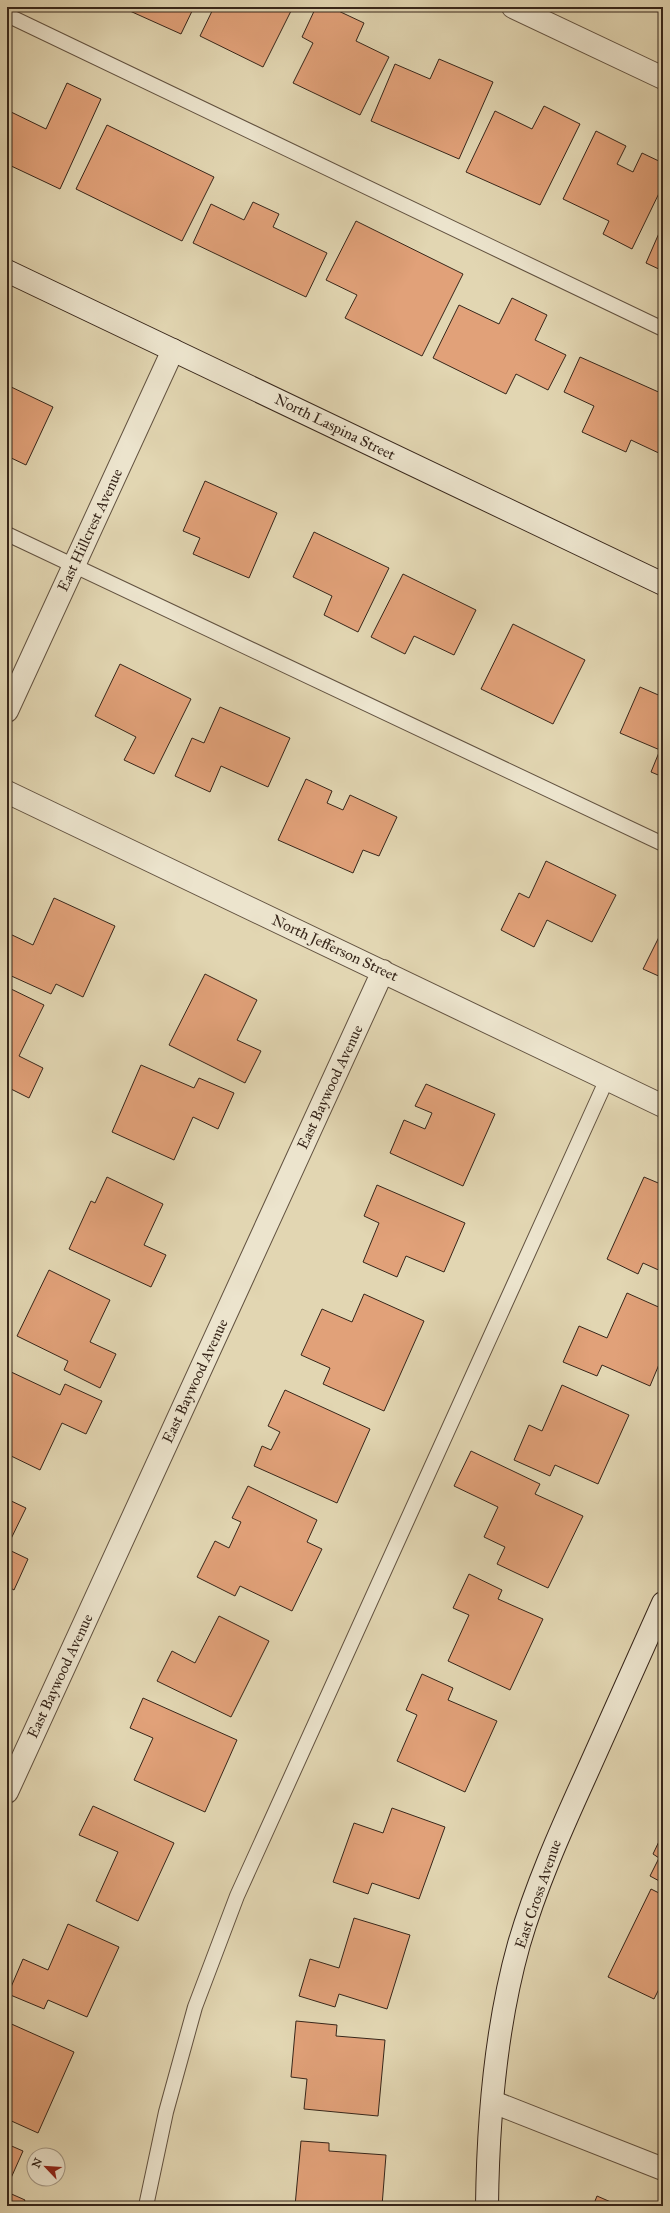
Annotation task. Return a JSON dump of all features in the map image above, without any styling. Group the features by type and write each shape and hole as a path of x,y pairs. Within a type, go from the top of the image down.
{"street":[{"path":"514,7 663,78"},
{"name":"North Laspina Street","path":"7,271 663,584"},
{"name":"East Hillcrest Avenue","path":"7,711 173,350"},
{"name":"North Jefferson Street","path":"7,792 663,1106"},
{"name":"East Baywood Avenue","path":"7,1792 383,971"},
{"name":"East Cross Avenue","path":"487,2206 487,2164 492,2102 503,2021 519,1944 545,1865 663,1602"},
{"path":"492,2102 663,2169"}],"lane":[{"path":"7,15 663,329"},
{"path":"7,534 663,844"},
{"path":"146,2206 166,2112 195,2007 237,1896 607,1079"}],"building":[{"path":"121,7 194,7 181,34"},
{"path":"214,7 293,7 263,67 200,36"},
{"path":"316,7 330,7 364,23 356,41 389,57 360,115 293,83 313,43 302,37"},
{"path":"439,59 493,82 459,159 371,121 395,64 430,79"},
{"path":"67,83 101,99 60,189 7,164 7,116 9,111 46,129"},
{"path":"544,106 580,124 540,205 466,172 495,111 532,129"},
{"path":"107,125 214,177 182,241 76,189"},
{"path":"596,131 626,146 617,164 633,172 642,153 663,163 663,185 632,249 603,234 609,221 563,199"},
{"path":"253,202 279,214 273,227 327,253 306,297 193,243 211,204 244,220"},
{"path":"356,221 463,274 422,356 345,318 357,295 326,280"},
{"path":"663,224 663,271 646,263"},
{"path":"512,298 547,315 535,340 566,355 548,390 516,374 506,394 433,358 459,305 499,324"},
{"path":"580,357 663,394 663,455 631,440 626,452 582,432 594,406 564,392"},
{"path":"7,385 53,407 26,465 7,456"},
{"path":"205,481 277,513 249,578 193,554 200,538 183,531"},
{"path":"314,532 389,568 358,632 324,615 332,596 293,577"},
{"path":"403,574 476,610 454,655 414,636 405,654 371,637"},
{"path":"513,624 585,660 553,724 481,689"},
{"path":"120,664 191,699 154,774 124,760 136,737 95,716"},
{"path":"640,687 663,697 663,777 651,772 660,750 620,733"},
{"path":"220,707 290,738 268,787 221,766 210,792 175,776 192,738 204,743"},
{"path":"306,779 332,791 327,803 343,810 350,795 397,817 379,856 363,850 353,873 278,840"},
{"path":"546,861 616,895 592,942 547,920 534,947 501,930 519,893 529,898"},
{"path":"54,898 115,926 83,997 56,984 51,994 7,974 7,940 10,934 33,945"},
{"path":"663,929 663,978 643,969"},
{"path":"205,974 257,1000 237,1040 261,1051 245,1083 169,1045"},
{"path":"7,987 44,1005 19,1056 43,1068 29,1098 7,1087"},
{"path":"141,1065 194,1088 199,1078 234,1093 218,1129 193,1117 174,1160 112,1132"},
{"path":"426,1084 495,1114 463,1186 390,1153 404,1120 425,1129 432,1113 415,1106"},
{"path":"107,1177 163,1204 144,1245 166,1255 151,1287 69,1249 91,1201 95,1203"},
{"path":"644,1177 663,1185 663,1272 643,1263 638,1274 607,1259"},
{"path":"377,1185 465,1223 444,1272 406,1256 397,1277 363,1262 379,1223 364,1216"},
{"path":"49,1270 110,1300 90,1342 116,1354 100,1388 64,1370 68,1361 17,1336"},
{"path":"627,1293 663,1309 663,1355 650,1386 602,1365 597,1376 563,1362 579,1326 607,1338"},
{"path":"364,1294 424,1321 384,1411 323,1384 330,1368 301,1355 322,1309 352,1322"},
{"path":"9,1371 60,1395 65,1384 102,1401 86,1434 62,1423 40,1470 7,1454 7,1375"},
{"path":"562,1385 629,1415 598,1484 555,1465 550,1476 514,1460 529,1425 542,1431"},
{"path":"285,1390 370,1429 337,1503 254,1466 262,1446 271,1450 280,1432 268,1426"},
{"path":"471,1451 540,1484 535,1494 583,1516 548,1588 497,1564 505,1547 484,1537 498,1507 454,1486"},
{"path":"248,1486 317,1520 307,1542 322,1549 292,1611 240,1586 235,1596 197,1577 215,1541 229,1548 241,1522 232,1518"},
{"path":"7,1499 26,1508 7,1547"},
{"path":"7,1549 28,1559 14,1590 7,1586"},
{"path":"469,1574 502,1590 498,1599 543,1619 510,1690 448,1661 469,1615 453,1608"},
{"path":"219,1616 269,1641 231,1717 157,1681 172,1651 195,1663"},
{"path":"422,1674 453,1688 448,1700 497,1721 465,1792 397,1761 417,1715 406,1710"},
{"path":"143,1698 237,1740 205,1812 134,1780 153,1738 130,1728"},
{"path":"93,1806 174,1843 138,1921 96,1901 118,1852 79,1835"},
{"path":"392,1808 445,1827 419,1899 372,1883 368,1894 333,1882 354,1823 383,1833"},
{"path":"663,1833 663,1883 650,1876 659,1858 653,1854"},
{"path":"651,1889 663,1895 663,1981 654,1999 608,1977"},
{"path":"354,1918 410,1935 387,2009 339,1994 335,2007 299,1996 310,1959 339,1968"},
{"path":"68,1924 119,1947 87,2017 48,2000 44,2009 8,1994 23,1959 48,1970"},
{"path":"296,2021 337,2025 336,2036 385,2040 378,2116 304,2109 307,2079 291,2077"},
{"path":"7,2022 74,2052 38,2133 7,2119"},
{"path":"301,2141 329,2143 329,2151 386,2155 382,2206 295,2206"},
{"path":"7,2144 23,2151 7,2187"},
{"path":"7,2192 25,2200 22,2206 7,2206"},
{"path":"597,2196 620,2206 593,2206"}]}
